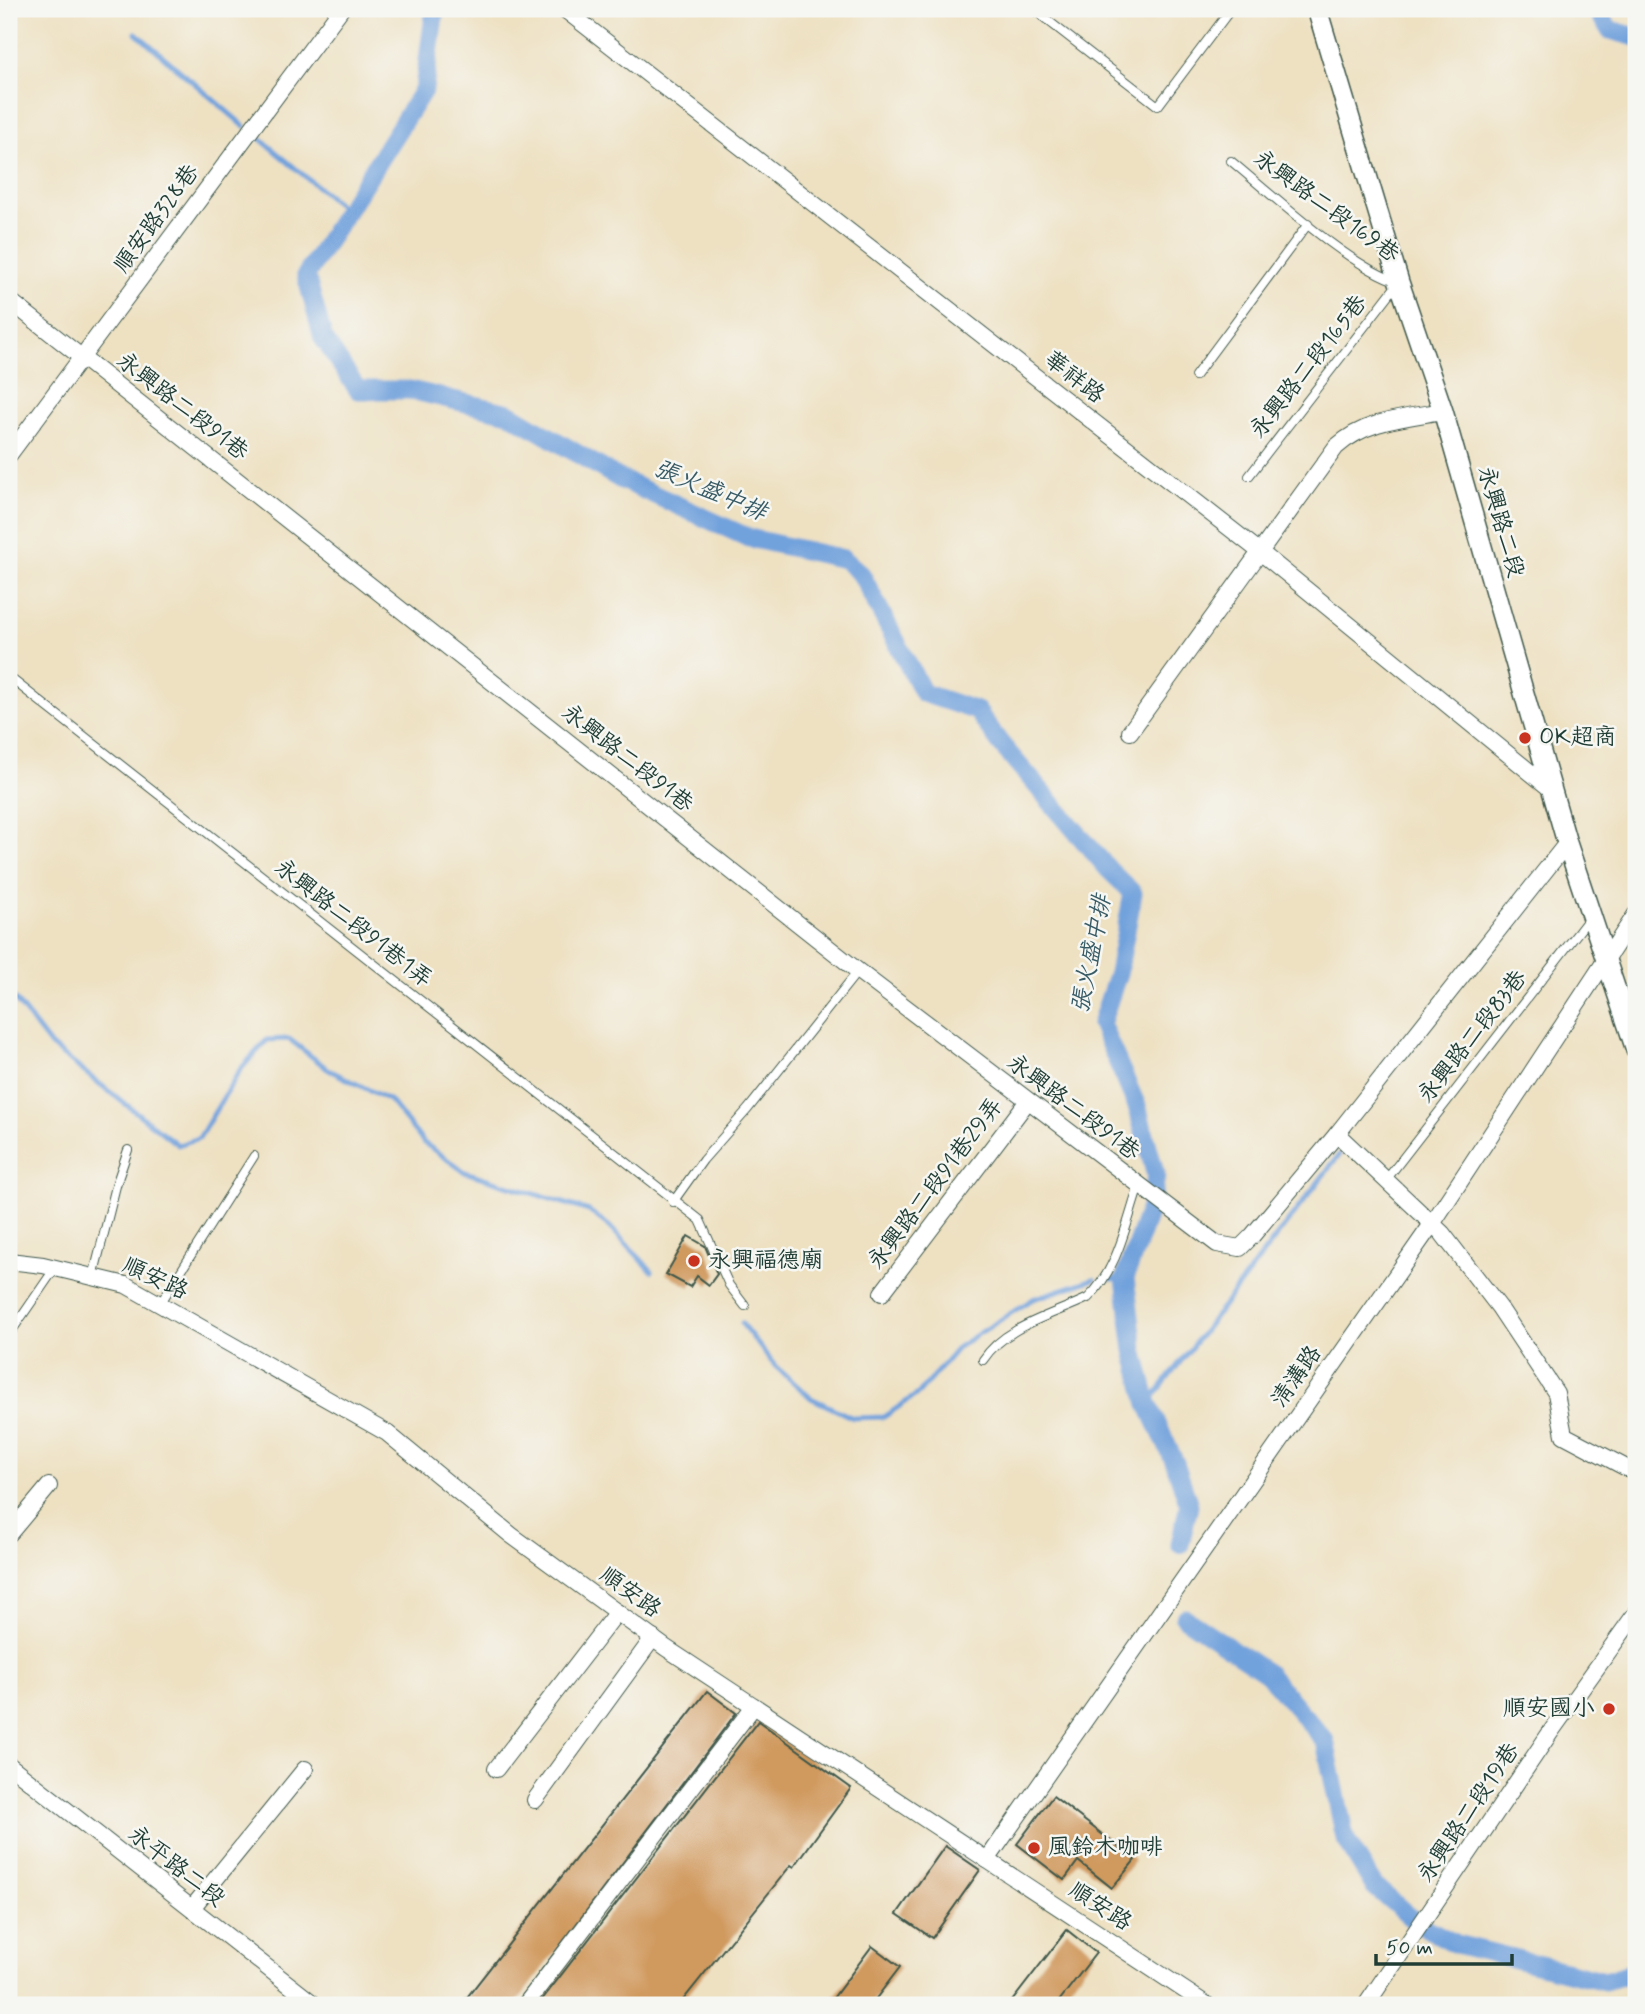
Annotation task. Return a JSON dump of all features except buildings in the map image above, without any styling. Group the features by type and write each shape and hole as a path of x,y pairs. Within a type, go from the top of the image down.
{"street":[{"name":"順安路328巷","path":"9,456 341,9"},
{"name":"華祥路","path":"564,9 1259,551 1552,790"},
{"name":"永興路二段","path":"1317,9 1399,282 1443,411 1567,844 1636,1050"},
{"name":"永興路二段91巷","path":"9,300 858,971 1217,1244 1240,1248 1337,1134"},
{"path":"1130,732 1336,447 1353,432 1387,420 1443,411"},
{"path":"1567,844 1337,1134 1432,1224 1499,1307 1556,1393 1564,1435 1636,1473"},
{"name":"清溝路","path":"987,1860 1432,1224 1636,914"},
{"name":"永興路二段91巷29弄","path":"882,1293 1027,1102"},
{"name":"順安路","path":"9,1261 55,1268 126,1285 387,1433 511,1535 653,1638 1207,2005"},
{"path":"9,1534 49,1486"},
{"path":"496,1769 617,1612"},
{"name":"永興路二段19巷","path":"1366,2005 1636,1613"},
{"path":"535,1800 653,1638"},
{"path":"525,2005 754,1706"},
{"name":"永平路二段","path":"9,1765 315,2005"},
{"path":"192,1909 306,1769"}],"lane":[{"path":"1033,9 1158,106 1231,9"},
{"name":"永興路二段169巷","path":"1231,161 1308,224 1382,278 1399,282"},
{"path":"1195,376 1308,224"},
{"name":"永興路二段165巷","path":"1249,475 1399,282"},
{"name":"永興路二段91巷1弄","path":"9,677 673,1202 700,1220 729,1285 745,1306"},
{"name":"永興路二段83巷","path":"1386,1180 1590,917"},
{"path":"673,1202 703,1160 748,1109 858,971"},
{"path":"93,1277 117,1182 128,1150"},
{"path":"160,1304 254,1156"},
{"path":"983,1360 993,1345 1009,1335 1088,1298 1095,1292 1111,1265 1142,1188"},
{"path":"9,1335 55,1268"}],"waterway":[{"name":"張火盛中排","path":"435,9 424,89 306,275 323,338 358,390 410,390 509,413 620,479 749,538 844,559 861,574 923,693 977,711 1000,743 1109,870 1133,893 1118,973 1101,1024 1137,1106 1156,1176 1151,1205 1125,1278 1134,1350 1148,1404 1175,1463 1189,1505 1180,1544"},
{"path":"1596,9 1610,30 1636,37"},
{"path":"136,33 244,126"},
{"path":"257,136 339,205 342,218"},
{"path":"9,996 14,998 51,1046 178,1145 199,1138 240,1070 267,1040 289,1039 329,1070 389,1100 424,1143 465,1172 589,1211 609,1226 652,1271"},
{"path":"1148,1404 1339,1155"},
{"path":"1112,1279 1125,1278"},
{"path":"742,1324 775,1366 811,1398 853,1418 884,1417 919,1393 958,1347 1033,1299 1094,1279"},
{"path":"1185,1618 1267,1673 1325,1741 1345,1838 1374,1886 1417,1923 1456,1944 1605,1981 1636,1971"}],"place":[{"name":"OK超商","path":"1525,738"},
{"name":"永興福德廟","path":"694,1261"},
{"name":"順安國小","path":"1609,1709"},
{"name":"風鈴木咖啡","path":"1034,1848"}]}
